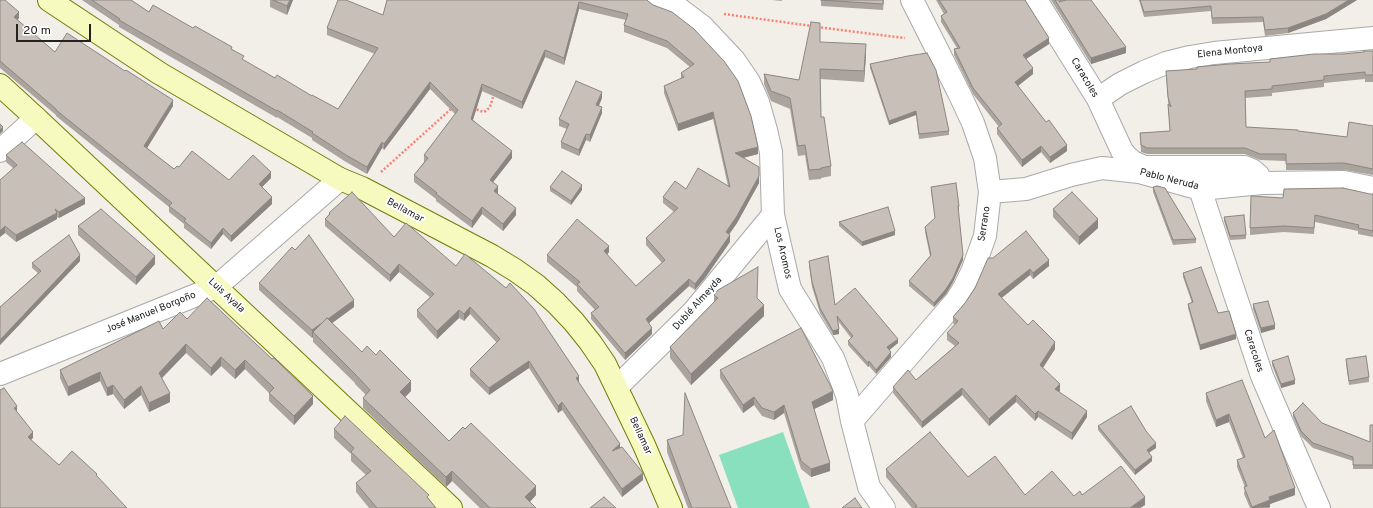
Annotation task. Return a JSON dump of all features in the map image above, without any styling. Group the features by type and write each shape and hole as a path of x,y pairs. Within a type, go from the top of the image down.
{"street":[{"name":"Bellamar","path":"49,0 159,73 340,179 362,188 492,256 536,285 574,322 605,364 617,387 667,505"},
{"name":"Los Aromos","path":"657,0 678,8 702,26 734,60 749,82 758,102 771,152 773,215 790,289 833,358 847,395 869,487 884,508"},
{"name":"Serrano","path":"852,421 945,314 964,288 985,236 990,192 985,158 973,123 912,0"},
{"name":"Caracoles","path":"1036,0 1098,99 1122,151 1133,162 1144,167 1156,168 1245,167 1252,170 1262,183"},
{"name":"Elena Montoya","path":"1098,99 1120,84 1144,72 1166,63 1190,57 1214,53 1373,38"},
{"name":"Luis Ayala","path":"0,85 216,286 450,508"},
{"path":"0,152 36,118"},
{"name":"Pablo Neruda","path":"990,192 1026,189 1071,175 1102,168 1138,172 1200,189 1262,183 1344,182 1373,188"},
{"name":"José Manuel Borgoño","path":"0,374 216,286 340,179"},
{"name":"Caracoles","path":"1200,189 1262,376 1319,508"},
{"name":"Dublé Almeyda","path":"617,387 694,311 773,215"}],"path":[{"path":"717,13 934,42"},
{"path":"469,107 483,112 486,111 490,107 494,93"},
{"path":"362,188 452,108"}],"green space":[{"path":"783,432 810,508 738,508 719,455"}],"building":[{"path":"1,0 5,0 19,12 14,17 55,52 67,33 173,100 144,146 174,169 177,166 179,167 192,151 229,180 253,155 271,172 259,184 272,197 231,236 223,228 211,243 184,221 186,219 169,206 172,203 56,110 0,61"},
{"path":"92,0 131,0 149,12 153,5 193,28 195,26 232,47 231,49 244,56 242,59 275,78 277,75 312,96 338,109 378,48 327,28 338,0 346,0 383,15 387,0 647,0 653,5 672,12 694,29 724,61 738,81 751,116 758,147 735,153 759,167 759,176 737,216 726,232 730,235 705,271 695,284 689,279 646,319 652,328 625,353 591,313 599,307 577,284 580,282 547,255 577,219 609,246 604,251 636,286 665,260 646,238 678,208 663,197 675,181 686,189 698,168 730,187 713,112 678,124 664,86 684,77 681,73 694,64 667,41 624,25 628,14 579,2 564,58 545,50 522,102 482,84 471,119 512,151 490,180 498,186 494,191 516,208 503,224 482,207 472,221 436,194 437,193 414,175 428,158 424,155 458,110 430,82 384,144 382,142 367,167 277,110 119,20 120,19"},
{"path":"273,0 290,0 287,6"},
{"path":"821,0 883,0 883,4"},
{"path":"939,0 1025,0 1049,38 1023,55 1033,68 1015,82 1046,122 1049,120 1067,145 1050,157 1041,146 1022,160 997,128 1002,124 973,88 954,49 960,48 941,16 947,12"},
{"path":"1055,0 1061,0 1059,2 1066,0 1091,0 1126,47 1091,58"},
{"path":"1140,0 1349,0 1326,14 1288,28 1265,30 1263,17 1212,18 1211,6 1144,12"},
{"path":"811,22 820,23 820,42 866,44 864,71 820,69 821,117 824,117 831,166 809,170 805,145 798,146 790,98 771,91 764,74 799,80"},
{"path":"1373,51 1373,75 1365,75 1365,72 1324,76 1324,80 1272,86 1272,89 1245,91 1246,127 1298,130 1347,137 1349,122 1373,126 1373,169 1344,163 1286,164 1286,154 1260,154 1245,148 1147,148 1141,145 1140,133 1170,131 1168,104 1171,107 1168,97 1166,71 1197,69 1197,67 1229,64 1270,62 1270,59 1314,54 1343,54"},
{"path":"927,53 936,70 949,131 919,134 916,111 889,121 870,64"},
{"path":"576,81 602,92 596,105 602,107 590,135 586,134 579,150 561,142 569,124 559,119"},
{"path":"22,142 85,198 59,212 55,209 57,213 16,235 5,226 0,231 0,180 17,165 6,155"},
{"path":"562,171 582,185 571,201 550,187"},
{"path":"956,183 963,255 953,278 934,303 909,281 931,255 925,227 935,218 931,187"},
{"path":"1157,186 1165,188 1196,239 1173,240 1153,187"},
{"path":"1343,188 1373,194 1373,231 1358,228 1359,225 1315,215 1314,228 1284,226 1250,228 1251,196 1283,198 1284,189"},
{"path":"352,192 394,237 406,223 456,266 465,254 506,288 510,283 534,309 579,376 576,378 620,444 612,451 622,447 643,473 622,489 562,402 558,406 529,361 489,388 470,369 500,339 470,307 464,314 459,310 437,331 417,310 434,294 399,264 390,275 325,219 330,214 329,213"},
{"path":"1072,192 1098,219 1079,237 1053,209"},
{"path":"888,207 895,231 862,242 839,222"},
{"path":"101,209 155,256 136,277 78,226"},
{"path":"1244,215 1246,235 1230,236 1224,217"},
{"path":"1026,231 1049,260 1033,273 1030,269 998,294 1028,325 1033,320 1055,342 1040,365 1060,384 1055,389 1087,411 1072,433 1038,411 1035,414 1016,395 989,419 962,388 922,422 893,387 908,370 916,380 959,343 947,333 958,321 953,317 975,288 988,258 993,258"},
{"path":"69,235 80,255 0,340 0,307 41,271 32,263"},
{"path":"309,235 354,300 312,330 259,283 292,247 295,250"},
{"path":"828,256 835,305 855,288 898,339 887,347 891,352 876,370 869,361 868,363 848,341 853,336 837,316 839,329 833,331 820,308 812,282 809,261"},
{"path":"758,267 757,298 764,305 691,374 670,347 718,298 714,295 718,290"},
{"path":"1201,267 1218,313 1229,311 1236,334 1200,345 1188,304 1193,302 1183,273"},
{"path":"207,298 272,359 274,358 313,396 294,416 269,393 274,388 245,360 235,370 221,357 211,368 186,344 159,373 170,393 149,403 141,386 124,400 113,385 107,388 100,372 68,387 60,370 159,321 163,329 180,312 187,319"},
{"path":"1268,301 1275,325 1261,328 1253,304"},
{"path":"327,318 362,352 367,346 376,355 380,350 411,381 400,392 449,441 463,427 465,429 471,423 536,486 525,497 536,508 490,508 452,471 446,477 363,398 370,390 313,332"},
{"path":"801,328 833,391 812,402 830,463 811,469 801,461 784,405 774,412 762,408 754,397 743,405 720,370"},
{"path":"1288,356 1295,380 1281,384 1272,361"},
{"path":"1366,356 1369,377 1349,381 1346,359"},
{"path":"1242,380 1265,438 1274,430 1295,488 1269,497 1270,500 1252,507 1244,487 1247,486 1237,460 1245,457 1229,414 1216,420 1206,393"},
{"path":"4,388 17,406 14,408 33,432 28,437 59,465 72,451 97,474 96,475 127,508 0,508 0,390"},
{"path":"685,393 731,508 692,508 667,440 683,435"},
{"path":"1303,403 1322,423 1370,442 1370,425 1373,425 1373,465 1353,465 1353,457 1313,443 1301,431 1293,413"},
{"path":"1131,406 1146,431 1156,443 1147,450 1152,457 1135,470 1098,426"},
{"path":"345,416 429,495 427,497 436,508 377,508 356,483 371,471 351,452 354,448 334,429"},
{"path":"930,432 968,477 995,456 1025,495 1052,471 1074,496 1080,491 1082,495 1121,466 1145,497 1130,508 916,508 915,507 917,506 886,469"},
{"path":"604,497 616,508 590,508"},
{"path":"855,498 862,508 842,508"}]}
